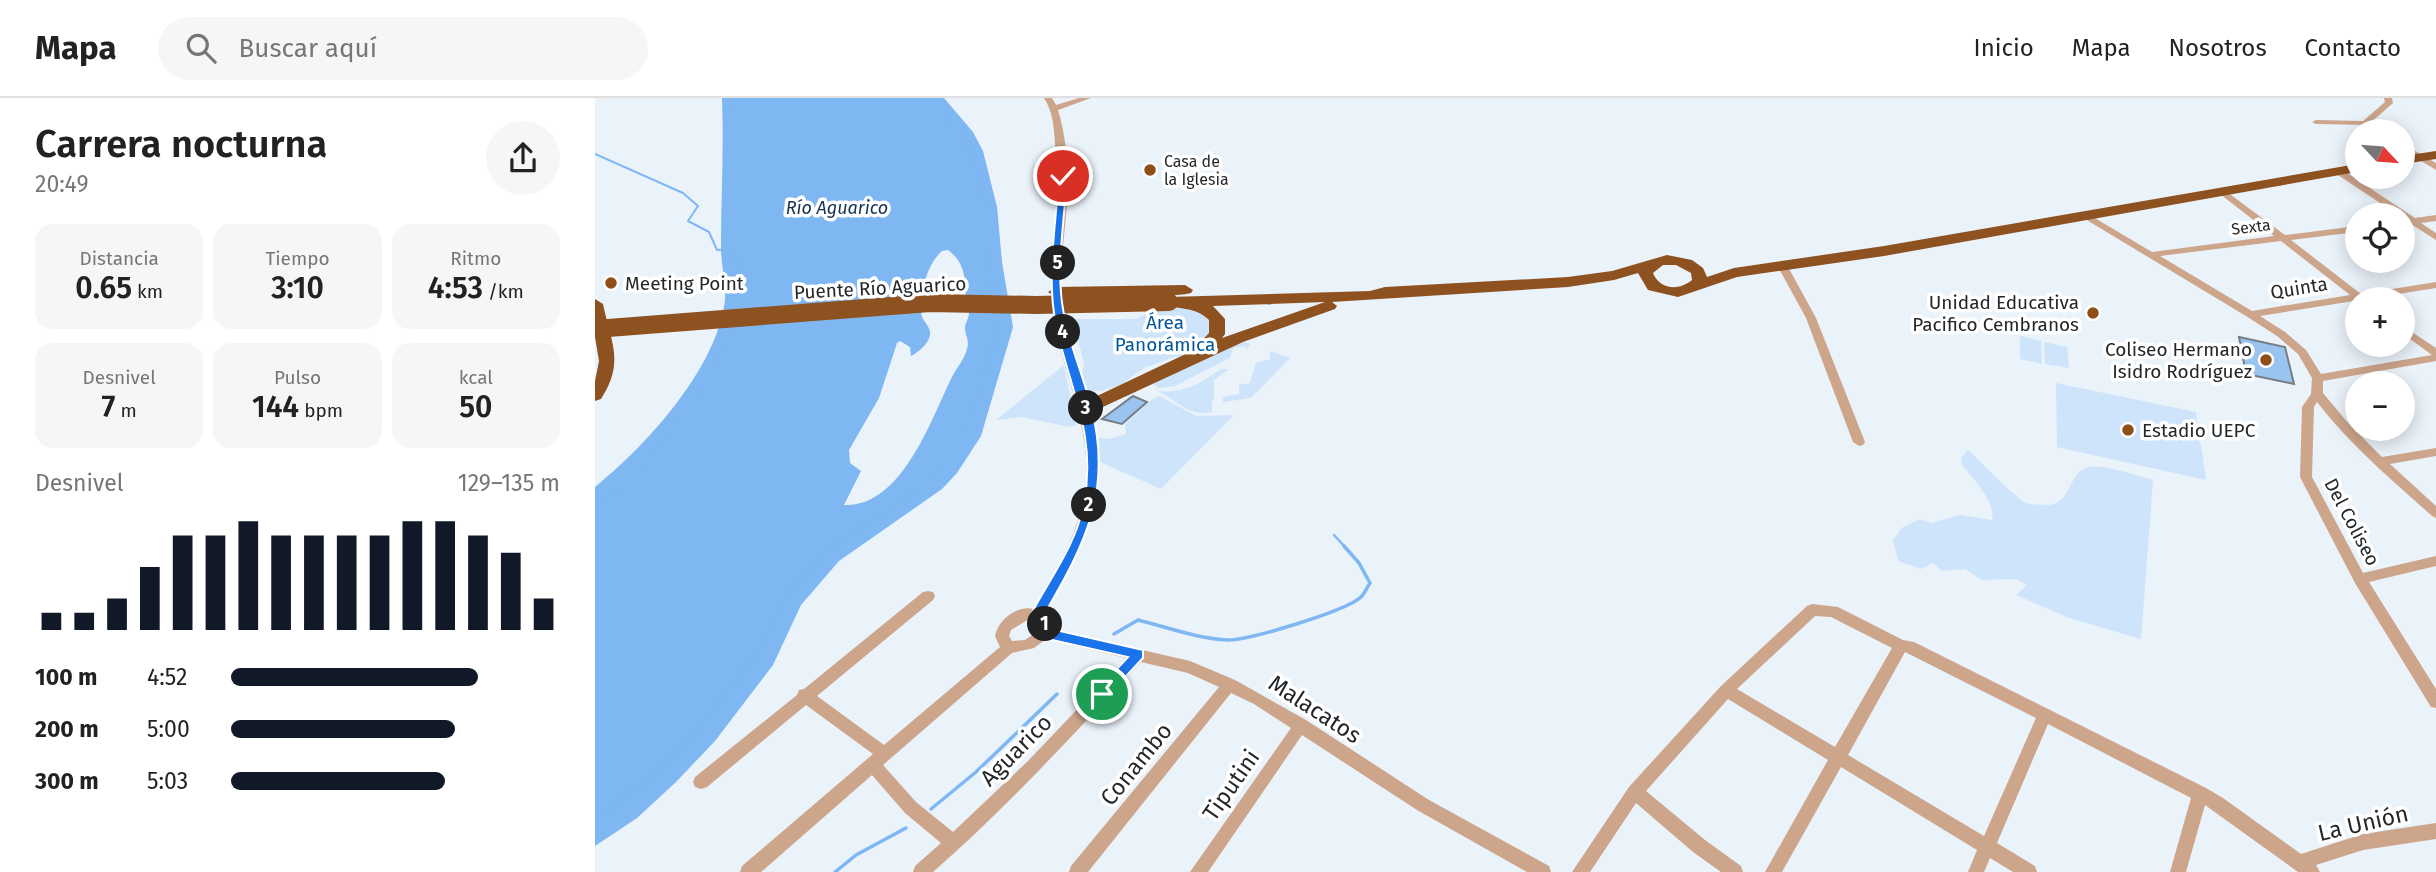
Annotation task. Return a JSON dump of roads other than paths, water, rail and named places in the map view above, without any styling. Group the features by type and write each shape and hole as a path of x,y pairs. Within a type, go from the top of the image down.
{"highway":[{"path":"2415,158 2436,155"},
{"path":"1086,408 1191,359 1309,312 1378,294 1618,281 1680,292 1714,278 1782,265 1884,251 2345,170"},
{"path":"1568,282 1614,275 1655,262 1671,260 1751,271"},
{"path":"1655,262 1645,273 1647,280 1658,289"},
{"path":"1687,263 1700,274 1700,281 1695,287"},
{"path":"1056,292 1350,289 1378,294"},
{"name":"Puente Río Aguarico","path":"595,315 930,303 1036,305 1378,294"},
{"path":"1175,302 1207,309 1217,319 1217,334 1191,359"},
{"path":"595,315 609,365 602,386 595,395"}],"street":[{"path":"1038,614 1073,554 1089,505 1093,460 1086,408 1061,326 1056,292 1063,176 1055,108 1048,98"},
{"path":"1055,108 1087,98"},
{"path":"2371,119 2389,103 2388,98"},
{"path":"2316,122 2345,123"},
{"path":"2415,154 2436,167"},
{"path":"2338,171 2381,203"},
{"path":"2223,192 2345,287"},
{"path":"2085,216 2250,314 2293,344 2318,378 2436,358"},
{"path":"2415,221 2436,218"},
{"path":"2415,226 2436,237"},
{"name":"Sexta","path":"2149,256 2345,231"},
{"path":"1782,265 1811,318 1859,442"},
{"name":"Quinta","path":"2415,289 2436,285"},
{"name":"Quinta","path":"2250,314 2345,300"},
{"path":"2415,338 2436,353"},
{"name":"Del Coliseo","path":"2318,378 2317,394 2308,407 2306,477 2360,579 2435,698"},
{"path":"2317,394 2380,462 2436,513"},
{"path":"2380,462 2436,452"},
{"path":"2360,579 2436,561"},
{"path":"701,782 804,695 928,597"},
{"path":"1580,872 1635,792 1726,690 1812,610 1833,611 1901,646 1909,646 2200,793 2306,867"},
{"path":"1029,613 1044,618 1046,625 1043,633 1028,646 1009,647 1003,643 1001,636 1010,621 1029,613"},
{"name":"Malacatos","path":"1043,633 1190,667 1230,684 1301,725 1423,805 1543,872"},
{"path":"1773,872 1901,646"},
{"path":"748,872 1009,647"},
{"name":"Aguarico","path":"921,872 955,843 1065,734 1139,654"},
{"name":"Conambo","path":"1077,872 1230,684"},
{"path":"1726,690 2029,872"},
{"path":"804,695 879,759 907,807 928,826 955,843"},
{"path":"1976,872 2044,716"},
{"name":"Tiputini","path":"1198,872 1301,725"},
{"path":"1635,792 1699,846 1735,872"},
{"path":"2178,872 2200,793"},
{"name":"La Unión","path":"2306,867 2364,842 2436,831"}],"water":[{"name":"Río Aguarico","path":"728,98 938,98 969,135 977,151 991,207 995,262 1006,327 973,436 951,469 936,484 832,556 794,600 766,659 707,734 668,775 629,810 595,835 595,497 614,482 677,412 696,385 724,333 732,296 729,252","holes":["948,250 963,271 969,309 965,328 968,343 966,353 924,436 898,476 883,492 864,502 844,505 861,471 850,463 849,450 879,398 897,343 900,341 910,347 911,356 927,343 930,331 921,312 925,279 942,251"]}],"waterway":[{"path":"595,497 614,482 677,412 696,385 724,333 732,296 728,252 728,98"},
{"path":"595,835 629,810 668,775 707,734 766,659 794,600 832,556 936,484 951,469 973,436 1006,327 995,262 991,207 977,151 969,135 938,98"},
{"path":"595,154 683,193 698,206 688,221 709,232 717,250 729,249"},
{"path":"1334,535 1346,548"},
{"path":"1114,634 1138,620 1194,635 1239,639 1337,610 1361,597 1370,583 1359,563 1344,546"},
{"path":"931,809 976,772 1057,694"},
{"path":"835,872 856,855 906,828"}],"place":[{"name":"Casa de la Iglesia","path":"1150,170"},
{"name":"Meeting Point","path":"611,283"},
{"name":"Unidad Educativa Pacifico Cembranos","path":"2093,313"},
{"name":"Coliseo Hermano Isidro Rodríguez","path":"2266,360"},
{"name":"Estadio UEPC","path":"2128,430"}],"park label":[{"name":"Área Panorámica","path":"1165,333"}]}
